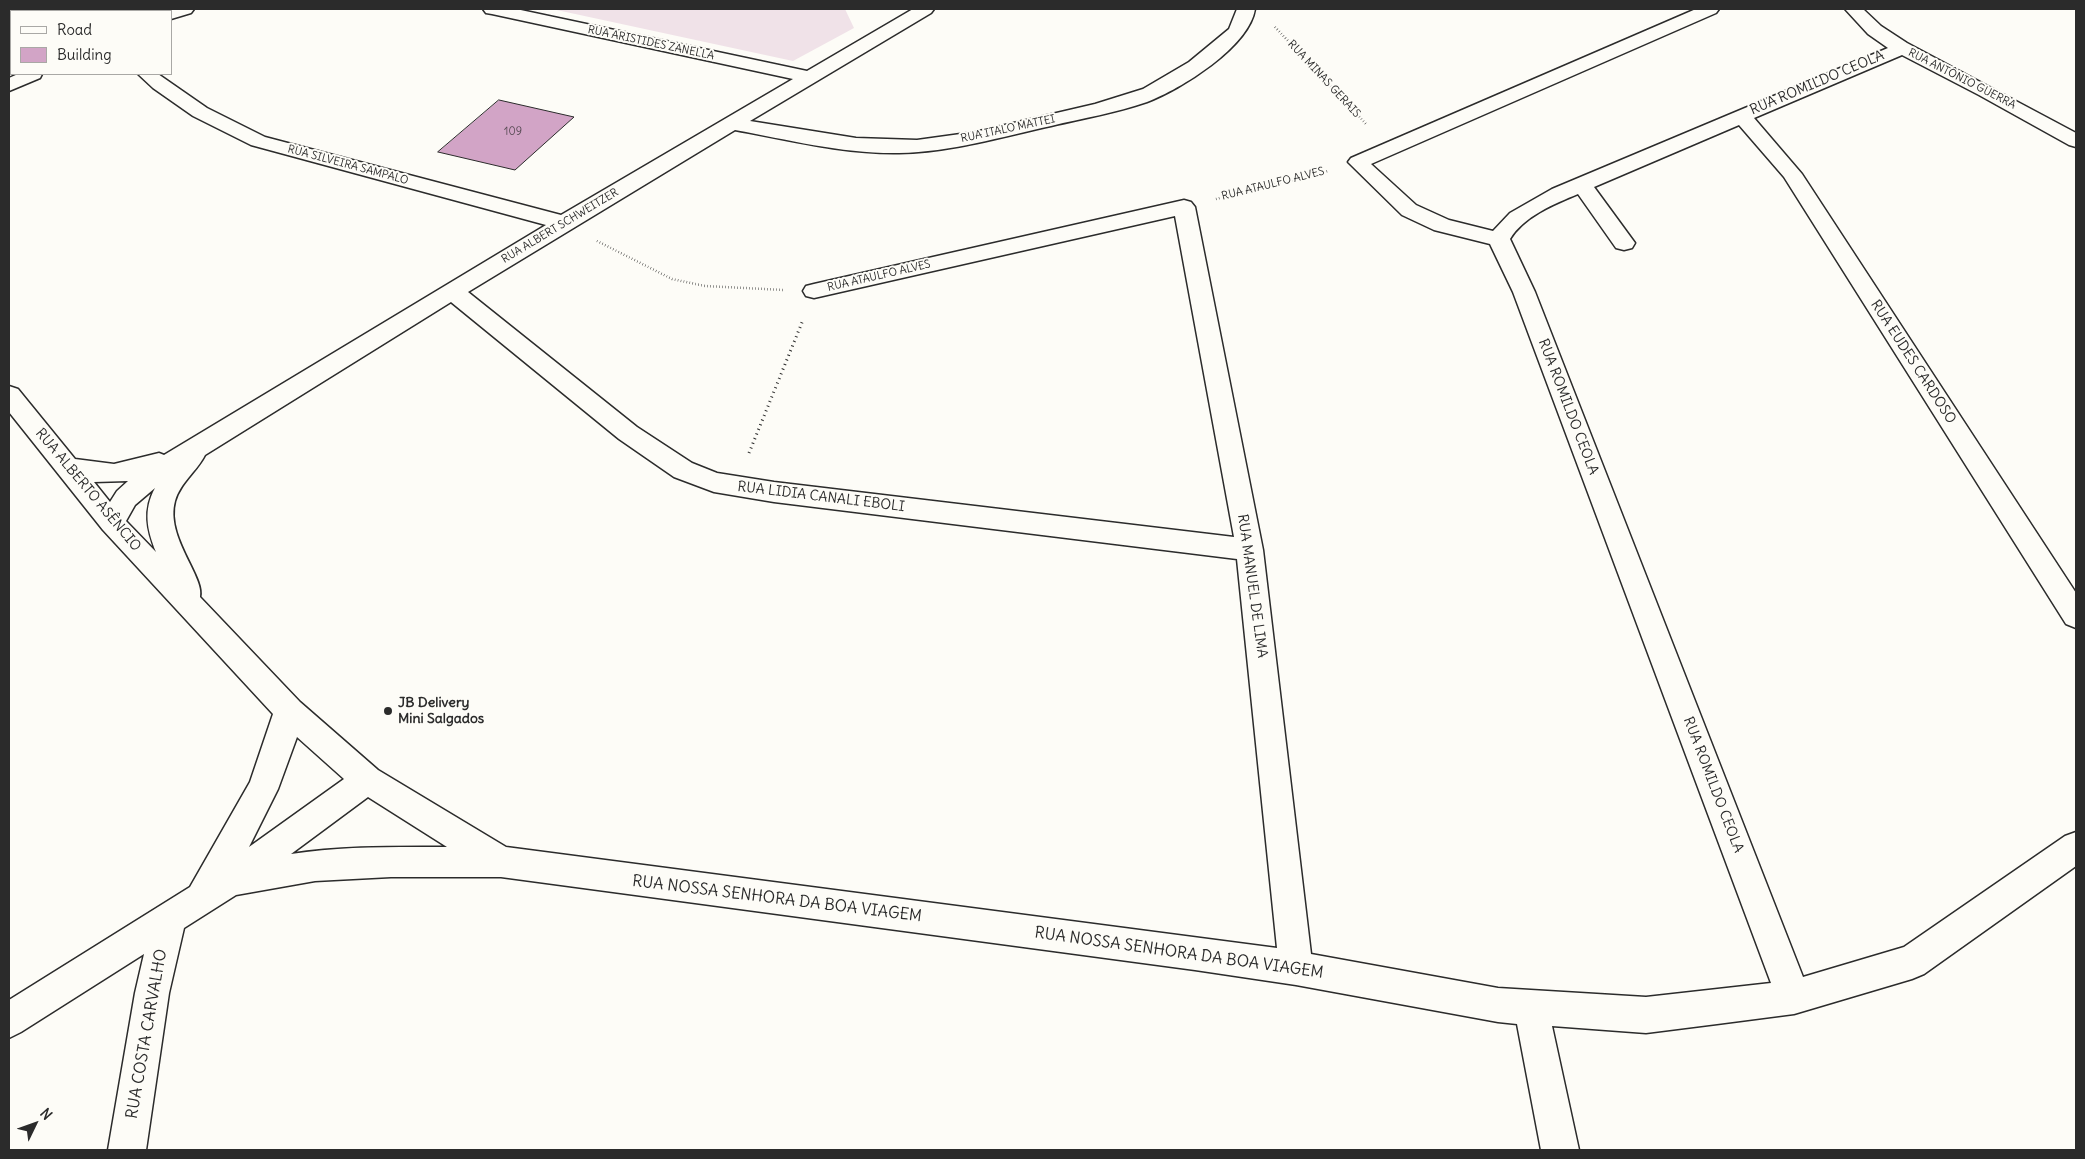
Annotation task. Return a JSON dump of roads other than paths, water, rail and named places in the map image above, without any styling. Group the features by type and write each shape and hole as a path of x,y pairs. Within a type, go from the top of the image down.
{"street":[{"path":"172,14 185,9"},
{"name":"RUA ARISTIDES ZANELLA","path":"492,9 810,77"},
{"name":"RUA ALBERT SCHWEITZER","path":"112,523 121,505 136,488 155,473 564,223 925,9"},
{"name":"RUA ITALO MATTEI","path":"733,124 825,140 898,147 936,144 1029,125 1117,104 1155,91 1209,55 1235,33 1242,23 1246,9"},
{"path":"1499,239 1442,225 1409,210 1358,162 1390,150 1554,75 1710,9"},
{"name":"RUA ANTÔNIO GUERRA","path":"1854,9 1875,30 1903,48 2034,116 2076,141"},
{"name":"RUA ROMILDO CEOLA","path":"1794,997 1524,292 1499,239 1504,228 1514,218 1581,184 1903,48"},
{"path":"9,85 31,75"},
{"name":"RUA SILVEIRA SAMPALO","path":"148,75 197,110 228,129 258,141 564,223"},
{"name":"RUA EUDES CARDOSO","path":"1741,115 1792,174 2076,616"},
{"path":"1581,184 1624,243"},
{"name":"RUA ATAULFO ALVES","path":"814,291 1184,207"},
{"name":"RUA MANUEL DE LIMA","path":"1184,207 1250,550 1296,968"},
{"name":"RUA LIDIA CANALI EBOLI","path":"453,292 636,438 683,470 714,482 1250,550"},
{"name":"RUA ALBERTO ASÊNCIO","path":"9,395 112,523 290,711"},
{"name":"RUA ALBERT SCHWEITZER","path":"68,467 93,474 124,474 197,448"},
{"name":"RUA ALBERTO ASÊNCIO","path":"190,604 185,585 161,526 160,511 163,499 197,448"},
{"path":"198,900 231,850 257,801 270,771 290,711"},
{"name":"RUA NOSSA SENHORA DA BOA VIAGEM","path":"290,711 367,780 501,862 1296,968 1498,1005 1646,1015 1794,997 1912,962 2076,847"},
{"path":"9,1020 230,880 367,780"},
{"path":"230,880 315,866 391,862 501,862"},
{"name":"RUA COSTA CARVALHO","path":"127,1150 152,993 169,919"},
{"path":"1531,1007 1560,1150"}],"place":[{"name":"JB Delivery Mini Salgados","path":"388,711"}]}
